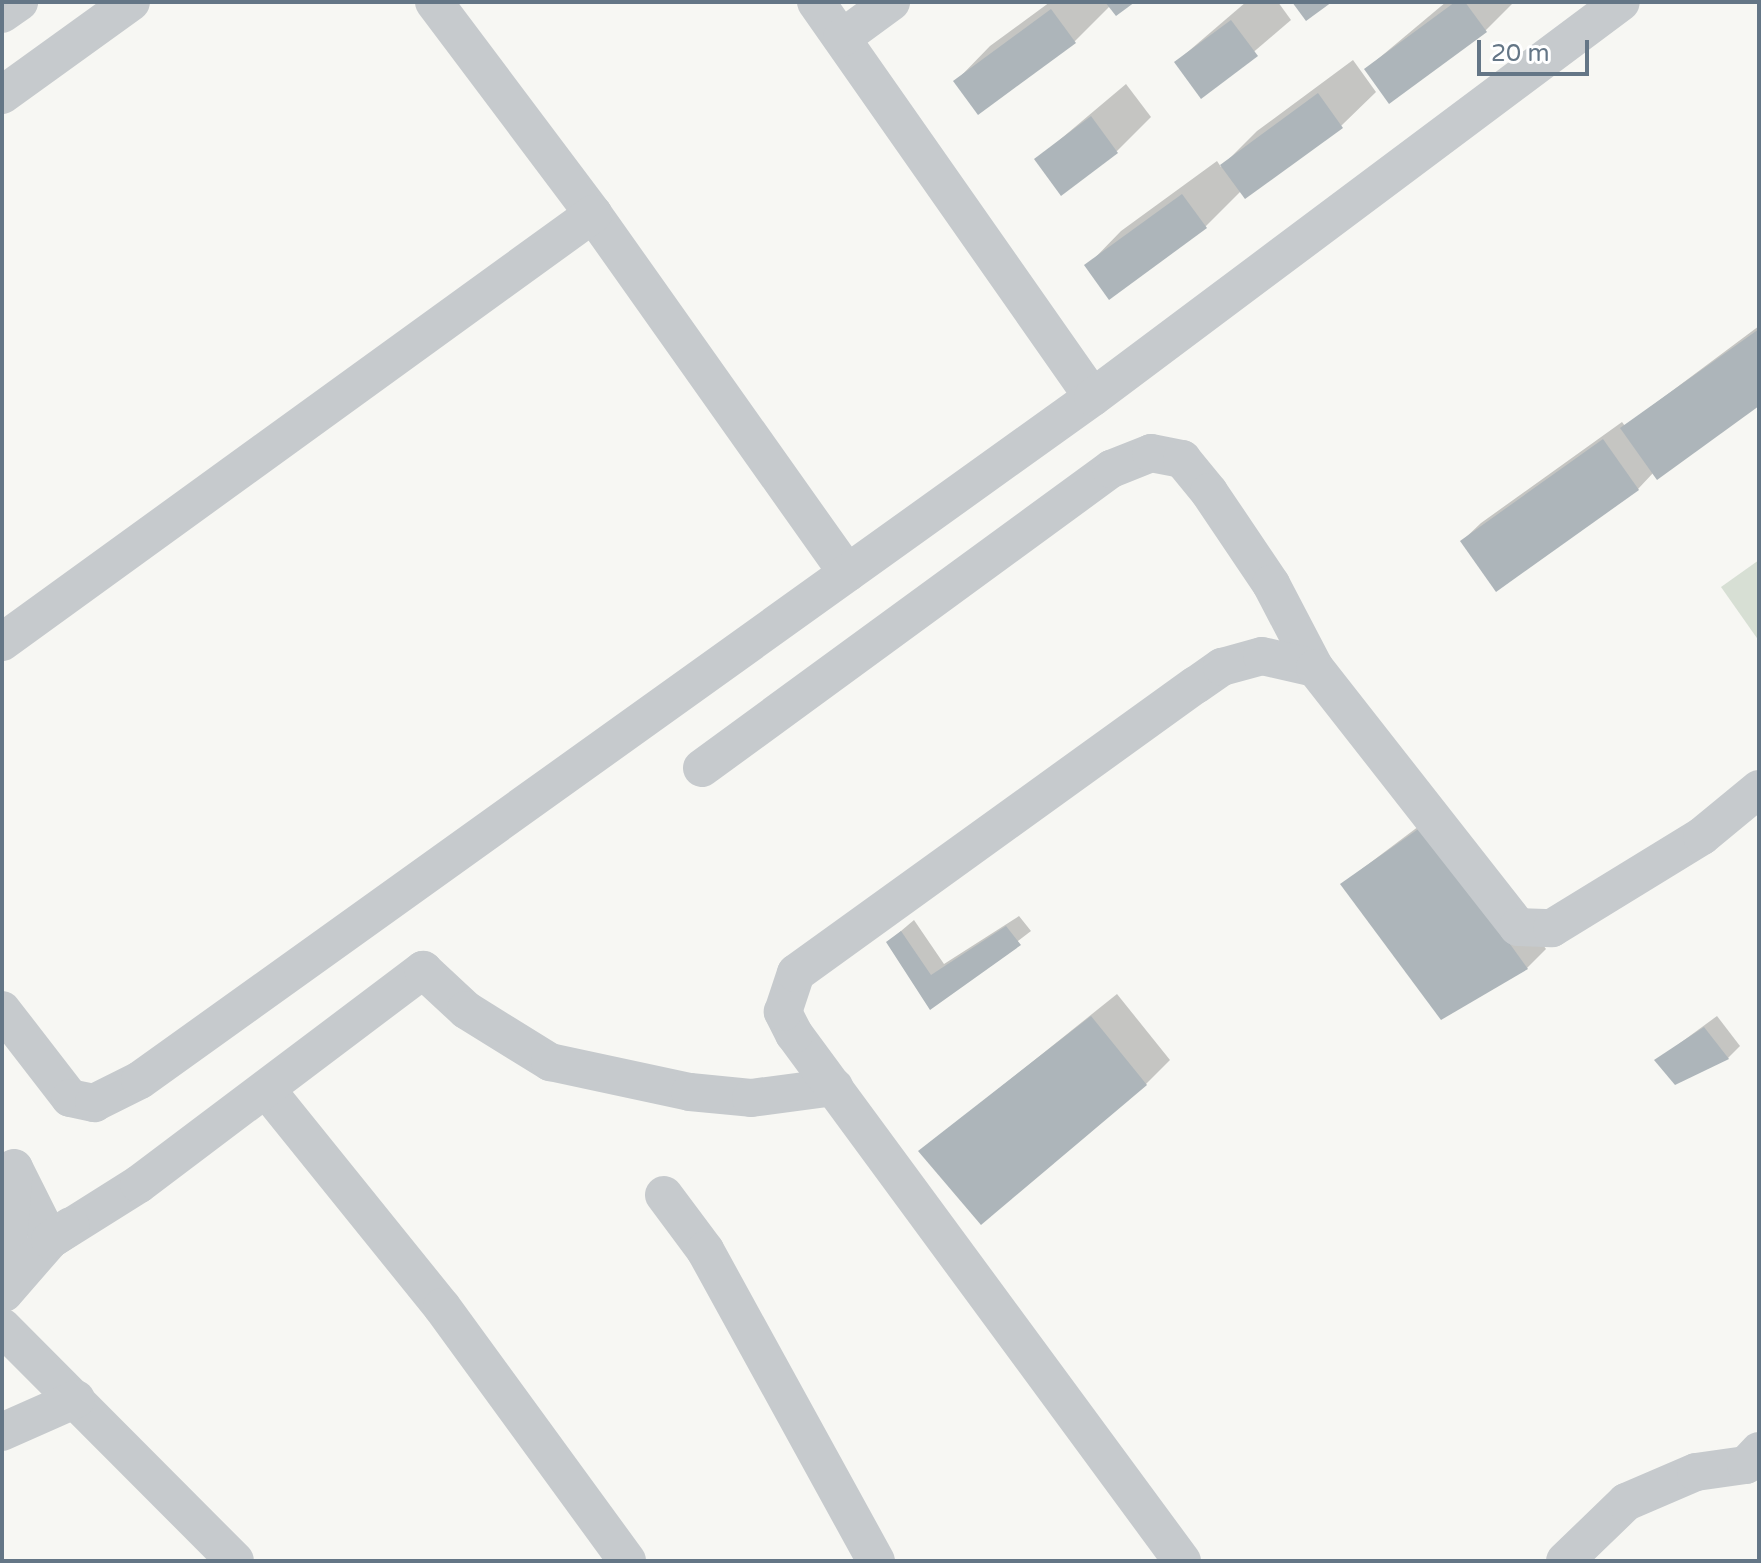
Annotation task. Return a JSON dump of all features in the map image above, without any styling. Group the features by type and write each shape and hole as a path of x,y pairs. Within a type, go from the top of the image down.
{"street":[{"path":"2,14 19,2"},
{"path":"2,95 131,2"},
{"path":"434,2 593,214 847,573"},
{"path":"816,2 1093,397"},
{"path":"842,38 891,2"},
{"path":"2,1010 70,1098 94,1103 140,1080 1093,397 1621,2"},
{"path":"2,642 593,214"},
{"path":"702,768 1111,469 1151,453 1182,459 1209,492 1271,584 1315,668 1518,927 1552,928 1702,836 1759,789"},
{"path":"1182,1561 834,1087 783,1012 796,973 1222,667 1262,656 1315,668"},
{"path":"3,1306 50,1240 139,1184 423,970 466,1010 550,1062 690,1092 751,1098 834,1087"},
{"path":"266,1089 442,1307 627,1561"},
{"path":"8,1160 50,1240"},
{"path":"8,1160 3,1306 76,1399 235,1561"},
{"path":"664,1195 705,1250 876,1561"},
{"path":"2,1432 76,1399"},
{"path":"1565,1561 1626,1502 1696,1472 1746,1465 1759,1451"}],"shaded area":[{"path":"1759,560 1759,641 1721,587"}],"building":[{"path":"1105,2 1135,2 1116,16"},
{"path":"1292,2 1332,2 1306,21"},
{"path":"1455,2 1465,2 1487,32 1389,104 1364,69"},
{"path":"1051,9 1076,43 978,115 953,81"},
{"path":"1231,20 1258,56 1201,99 1174,62"},
{"path":"1318,93 1343,128 1245,199 1220,165"},
{"path":"1091,116 1118,153 1061,196 1034,159"},
{"path":"1182,194 1207,228 1109,300 1084,265"},
{"path":"1759,329 1759,406 1657,480 1620,428"},
{"path":"1603,439 1639,490 1496,592 1460,541"},
{"path":"1424,825 1528,969 1441,1020 1340,884"},
{"path":"1006,926 1021,945 930,1010 886,942 901,931 931,975"},
{"path":"1091,1016 1147,1085 981,1225 918,1151"},
{"path":"1704,1027 1729,1059 1675,1085 1654,1060"}]}
